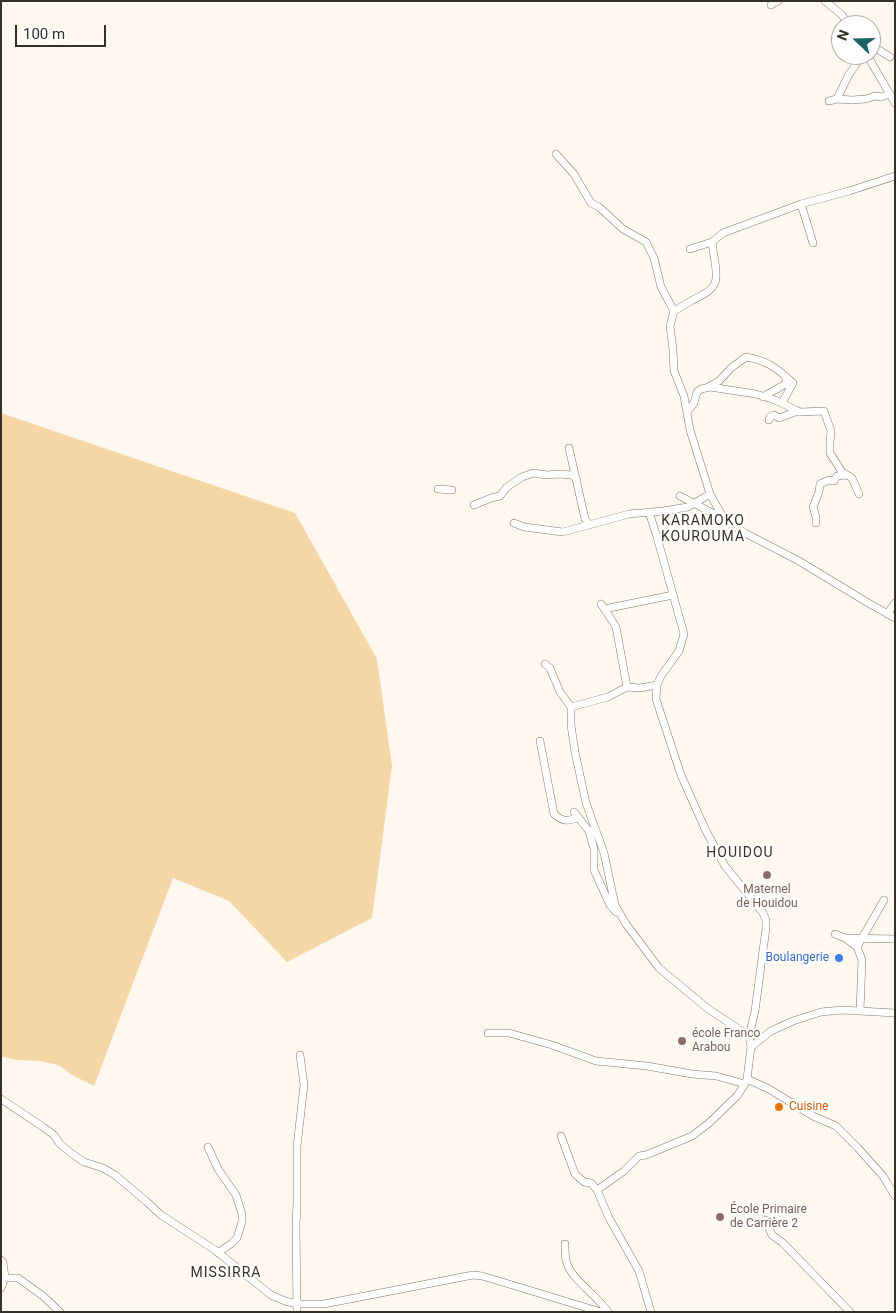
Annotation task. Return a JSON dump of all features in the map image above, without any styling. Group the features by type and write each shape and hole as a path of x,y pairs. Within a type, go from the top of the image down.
{"street":[{"path":"825,1 842,15"},
{"path":"881,51 890,57"},
{"path":"837,99 855,65"},
{"path":"873,65 893,99"},
{"path":"829,101 837,99 866,99 875,96 893,99"},
{"path":"556,154 574,174 591,203 599,206 623,229 646,242 654,258 661,287 674,312"},
{"path":"690,250 712,242 723,233 801,204 895,176"},
{"path":"801,204 813,243"},
{"path":"712,242 716,271 716,279 713,286 705,294 674,312 670,326 674,371 684,396 690,430 710,494 724,519"},
{"path":"707,388 746,357 765,361 784,374 793,383 782,403"},
{"path":"763,396 787,383 784,374"},
{"path":"687,412 694,403 697,392 707,388 734,390 763,396 800,412 824,411 831,431 830,452 842,472 852,478 860,494"},
{"path":"769,420 770,417 779,418 798,410"},
{"path":"570,448 585,518 590,525"},
{"path":"474,504 500,496 507,487 522,477 533,473 572,475 577,480"},
{"path":"816,523 813,507 820,484 829,480 834,481 837,476 847,475"},
{"path":"438,489 452,490"},
{"path":"514,523 563,532 629,514 688,507 710,494"},
{"path":"680,496 799,561 895,618"},
{"path":"597,1190 639,1156 646,1155 692,1136 709,1124 737,1096 746,1082 751,1047 749,1036 755,1011 766,928 766,920 763,913 725,866 706,831 682,775 656,699 657,685 661,676 679,651 684,634 657,537 648,512"},
{"path":"609,608 673,595"},
{"path":"887,614 895,603"},
{"path":"601,604 616,627 627,687"},
{"path":"545,664 550,668 560,692 572,707 571,725 586,803 604,853 613,899 625,922"},
{"path":"572,707 608,697 627,687 640,688 657,685"},
{"path":"540,741 554,814 558,818 567,821 576,815 589,831 594,849 594,870 610,905 659,968 707,1008 749,1036"},
{"path":"856,947 884,900"},
{"path":"835,934 845,938 856,947 862,960 860,1011"},
{"path":"845,938 895,939"},
{"path":"751,1047 771,1031 793,1021 821,1012 842,1010 895,1014"},
{"path":"488,1033 509,1033 552,1045 596,1061 716,1076 769,1089 813,1116 836,1126 883,1176 895,1196"},
{"path":"297,1308 297,1146 304,1085 300,1055"},
{"path":"1,1099 54,1135 60,1144 84,1162 103,1168 115,1175 161,1215 206,1244 271,1295 297,1308 474,1275 601,1312"},
{"path":"561,1136 576,1174 584,1182 590,1183 597,1190 609,1218 639,1271 651,1312"},
{"path":"208,1147 218,1169 236,1195 242,1214 242,1222 237,1238 218,1253"},
{"path":"764,1220 772,1235 850,1312"},
{"path":"565,1244 568,1267 608,1312"},
{"path":"1,1260 3,1262 5,1278 1,1288"},
{"path":"5,1278 18,1278 43,1296 60,1312"}],"shaded area":[{"path":"1,413 295,513 377,659 392,766 372,918 287,962 229,901 173,878 94,1086 70,1074 59,1065 39,1061 1,1058"}],"place":[{"name":"Maternel de Houidou","path":"767,875"},
{"name":"Boulangerie","path":"839,958"},
{"name":"école Franco Arabou","path":"682,1041"},
{"name":"Cuisine","path":"779,1107"},
{"name":"École Primaire de Carrière 2","path":"720,1217"}],"district":[{"name":"KARAMOKO KOUROUMA","path":"703,530"},
{"name":"HOUIDOU","path":"740,853"},
{"name":"MISSIRRA","path":"226,1273"}]}
